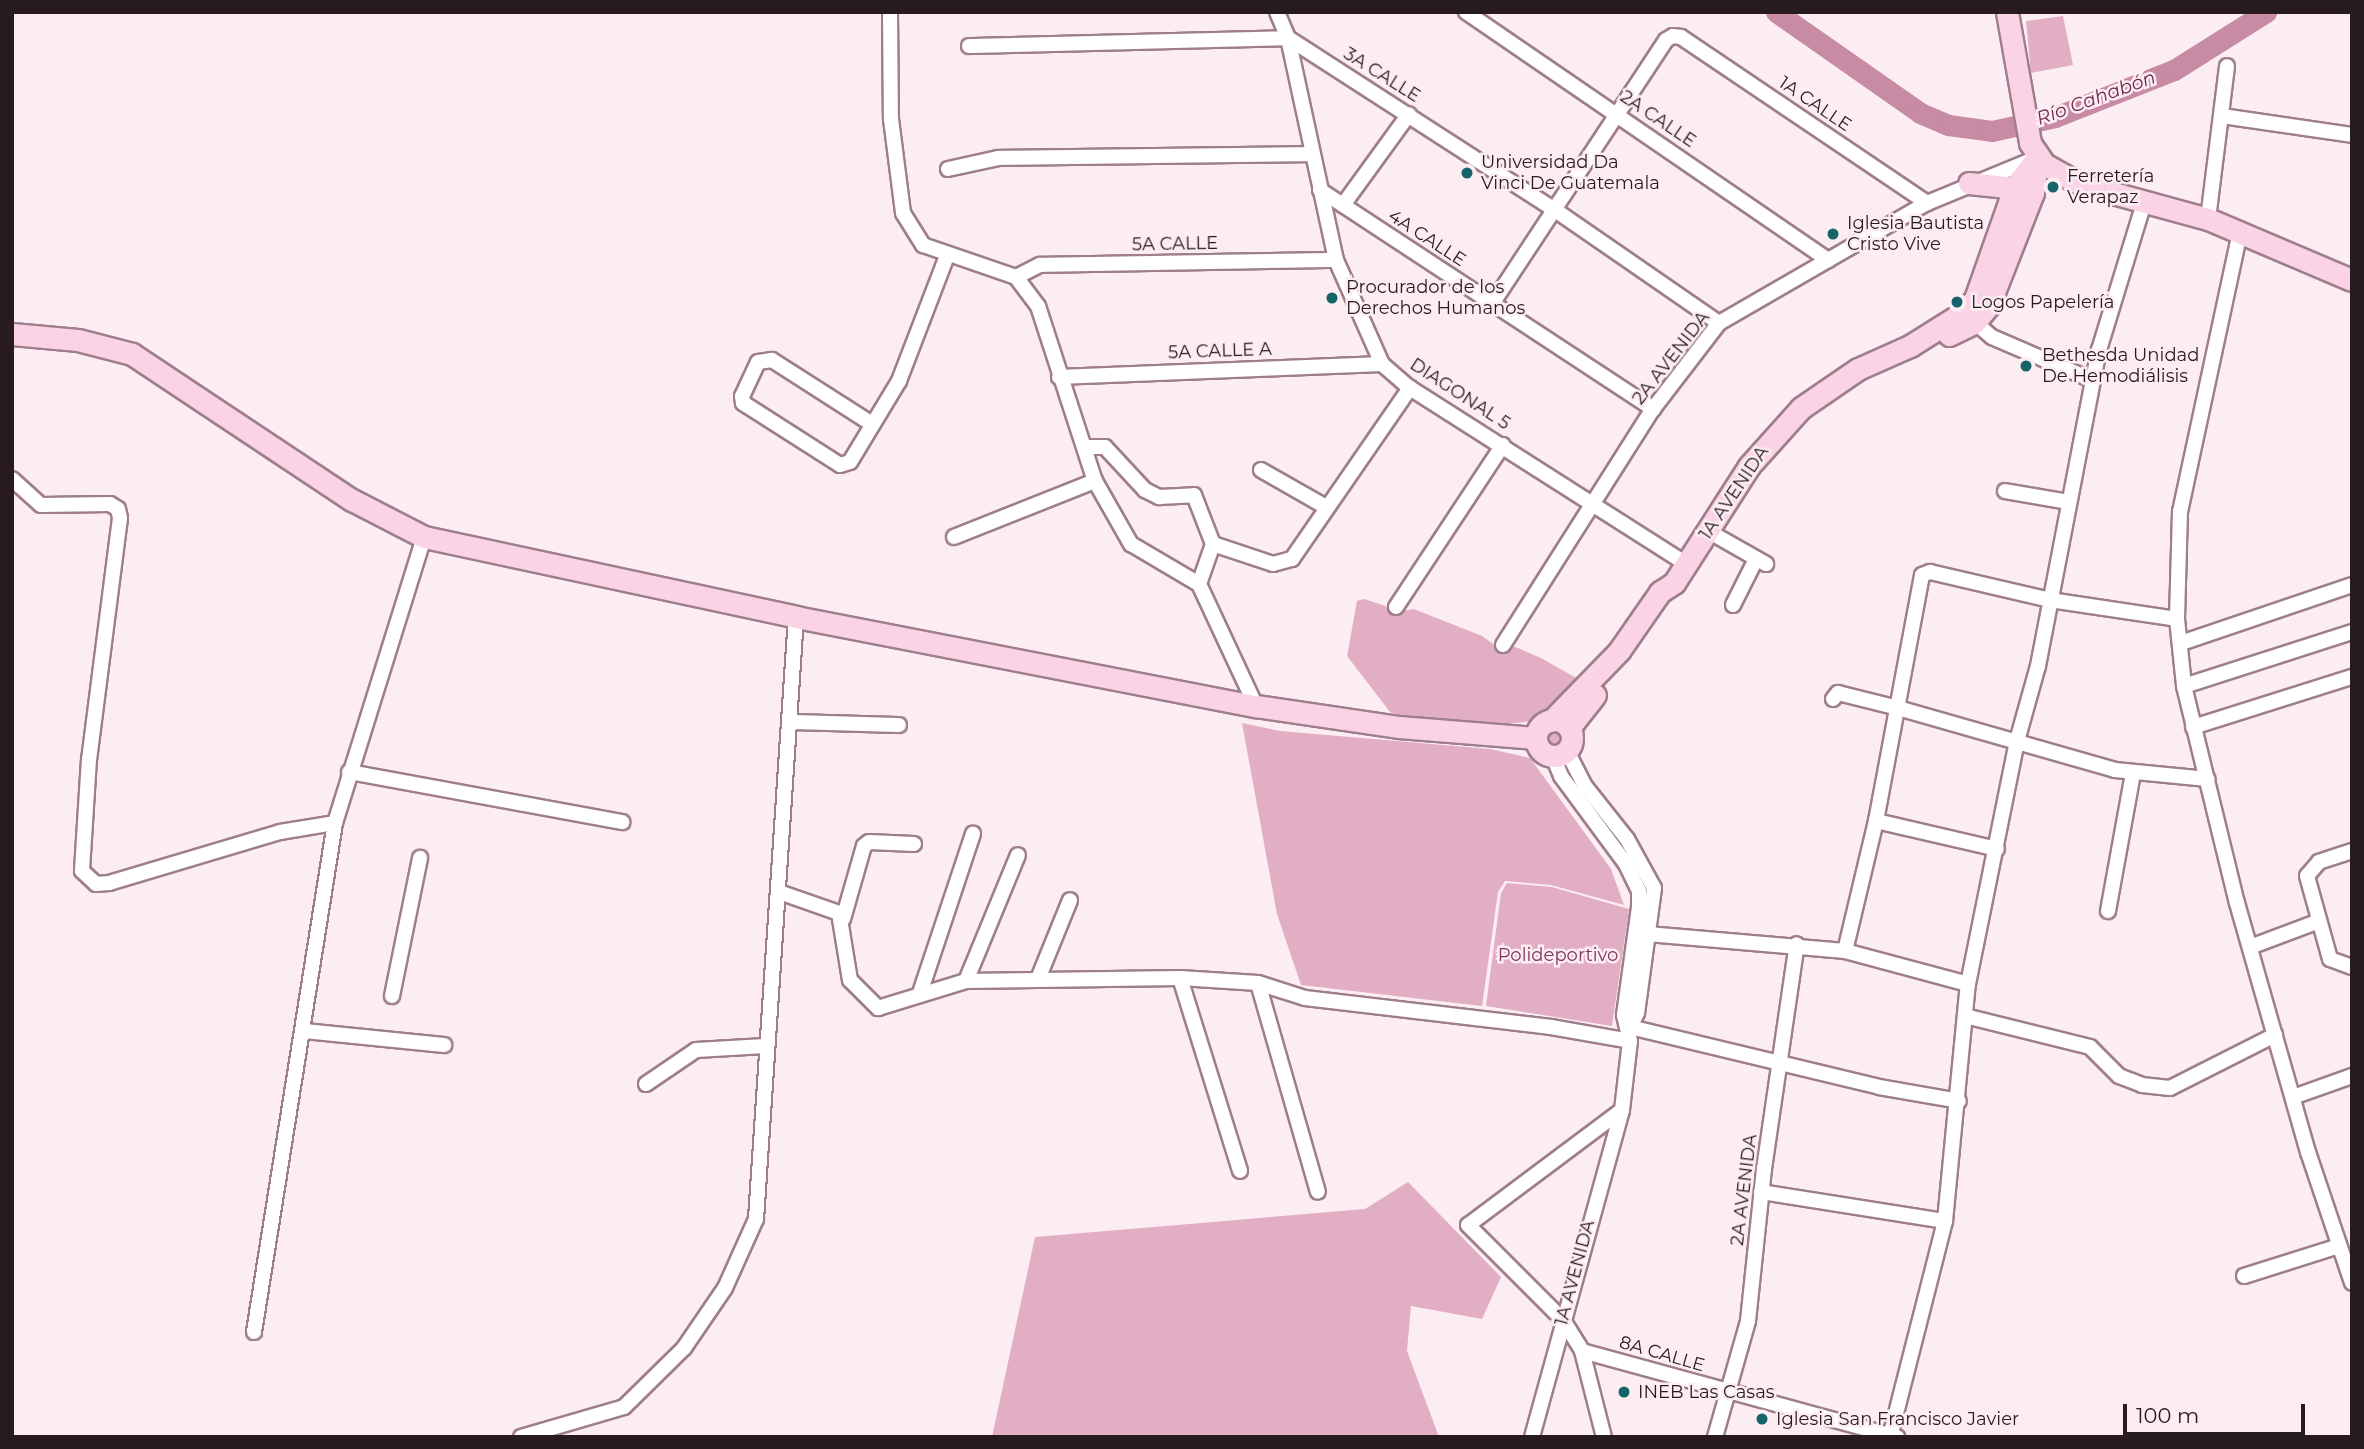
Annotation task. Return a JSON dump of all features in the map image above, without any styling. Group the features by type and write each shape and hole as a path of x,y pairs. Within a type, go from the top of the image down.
{"main road":[{"path":"1969,317 1989,305 2033,193 2034,150 2020,97 2007,12"},
{"path":"1969,317 2014,188 2034,150"},
{"path":"2034,150 2066,178 2144,203 2207,219 2352,280"},
{"path":"1969,183 2014,188"},
{"name":"1A AVENIDA","path":"1560,724 1619,651 1660,592 1674,583 1749,466 1801,408 1858,369 1910,346 1929,343 1969,317"},
{"path":"12,334 78,340 132,354 352,500 424,537 796,617 1256,706 1399,727 1536,738"},
{"path":"1560,724 1572,740 1560,753 1541,750 1536,738 1541,727 1560,724"}],"street":[{"path":"890,12 891,119 903,213 923,245 947,256 1016,276 1038,306 1095,481 1131,544 1199,584 1256,706"},
{"name":"DIAGONAL 5","path":"1277,12 1288,38 1336,260 1381,364 1410,388 1686,564"},
{"name":"2A CALLE","path":"1466,12 1828,260"},
{"name":"1A CALLE","path":"1618,115 1666,40 1681,37 1927,202"},
{"path":"969,46 1288,38"},
{"name":"3A CALLE","path":"1288,38 1555,210 1719,323"},
{"path":"2207,219 2227,66"},
{"path":"1343,205 1409,114"},
{"path":"1492,304 1618,115"},
{"path":"2222,116 2352,135"},
{"name":"2A AVENIDA","path":"1503,645 1653,410 1719,323 1927,202 2034,150"},
{"path":"947,169 998,158 1312,154"},
{"name":"4A CALLE","path":"1320,190 1653,410"},
{"path":"1893,1436 1945,1221 1959,1101 1968,984 2017,741 2038,666 2092,380 2144,203"},
{"path":"2240,232 2179,511 2177,619 2183,686 2250,947 2293,1097 2352,1283"},
{"path":"872,425 772,359 758,362 742,396 743,403 840,465 850,462 899,381 947,256"},
{"name":"5A CALLE","path":"1016,276 1040,265 1336,260"},
{"path":"1969,317 1992,337 2092,380"},
{"name":"5A CALLE A","path":"1059,377 1381,364"},
{"path":"1213,544 1283,563 1292,559 1410,388"},
{"path":"1396,607 1503,445"},
{"path":"1085,447 1105,447 1145,490 1159,497 1194,495 1213,544 1199,584"},
{"path":"1261,470 1326,508"},
{"path":"12,480 41,505 110,504 118,509 120,518 89,759 82,871 96,884 109,883 280,832 335,823"},
{"path":"954,537 1095,481"},
{"path":"2005,491 2069,502"},
{"path":"1707,531 1761,562 1733,605"},
{"path":"254,1332 335,823 424,537"},
{"path":"1845,951 1876,821 1922,575 1930,572 2050,600 2177,619"},
{"path":"2181,643 2352,585"},
{"path":"521,1437 624,1407 684,1348 725,1288 756,1219 762,1190 765,1046 792,722 796,617"},
{"path":"2183,686 2352,632"},
{"path":"2193,727 2352,677"},
{"path":"1833,699 1838,693 2133,773 2208,779"},
{"path":"792,722 899,725"},
{"name":"1A AVENIDA","path":"1532,1437 1622,1110 1630,1034 1637,1013 1643,933 1639,891 1634,879 1561,776 1560,753"},
{"path":"349,772 622,822"},
{"path":"2108,911 2133,773"},
{"path":"1876,821 1997,849"},
{"path":"920,993 973,834"},
{"path":"914,844 869,842 864,846 843,919 846,969 862,997 878,1008 966,981 1180,978 1258,983 1306,998 1630,1034 1780,1062 1959,1101"},
{"path":"2352,851 2311,867 2307,876 2330,959 2352,967"},
{"path":"966,981 1018,855"},
{"path":"393,996 420,858"},
{"path":"779,892 831,908 843,919"},
{"path":"1038,979 1070,900"},
{"path":"2250,947 2319,921"},
{"path":"1643,933 1797,944 1845,951 1968,984"},
{"name":"2A AVENIDA","path":"1715,1437 1748,1321 1761,1192 1797,944"},
{"path":"1180,978 1240,1171"},
{"path":"1258,983 1318,1192"},
{"path":"1965,1016 2091,1047 2119,1076 2142,1086 2170,1087 2275,1035"},
{"path":"304,1031 444,1045"},
{"path":"646,1084 696,1051 765,1046"},
{"path":"2293,1097 2352,1076"},
{"path":"1604,1437 1582,1351 1563,1320 1468,1225 1622,1110"},
{"path":"1761,1192 1945,1221"},
{"path":"2244,1276 2339,1246"},
{"name":"8A CALLE","path":"1582,1351 1893,1436"}],"green space":[{"path":"2063,16 2073,65 2031,73 2026,21"},
{"path":"1364,599 1401,611 1414,609 1482,636 1499,648 1513,646 1578,679 1532,721 1499,725 1407,718 1390,712 1347,656 1357,601"},
{"path":"1242,723 1280,731 1490,749 1530,758 1611,869 1624,905 1551,885 1505,881 1498,892 1482,1006 1301,985 1277,914"},
{"path":"1550,730 1558,730 1563,739 1561,746 1550,748 1545,743 1545,735"},
{"name":"Polideportivo","path":"1507,883 1552,887 1629,909 1612,1026 1486,1006 1501,893"},
{"path":"1408,1182 1501,1277 1482,1319 1411,1306 1407,1351 1439,1437 992,1437 1035,1237 1365,1209"}],"waterway":[{"name":"Río Cahabón","path":"1776,12 1920,113 1948,125 1992,131 2055,117 2174,70 2266,12"}],"place":[{"name":"Universidad Da Vinci De Guatemala","path":"1467,173"},
{"name":"Ferretería Verapaz","path":"2053,187"},
{"name":"Iglesia Bautista Cristo Vive","path":"1833,234"},
{"name":"Procurador de los Derechos Humanos","path":"1332,298"},
{"name":"Logos Papelería","path":"1957,302"},
{"name":"Bethesda Unidad De Hemodiálisis","path":"2026,366"},
{"name":"INEB Las Casas","path":"1624,1392"},
{"name":"Iglesia San Francisco Javier","path":"1762,1419"}]}
